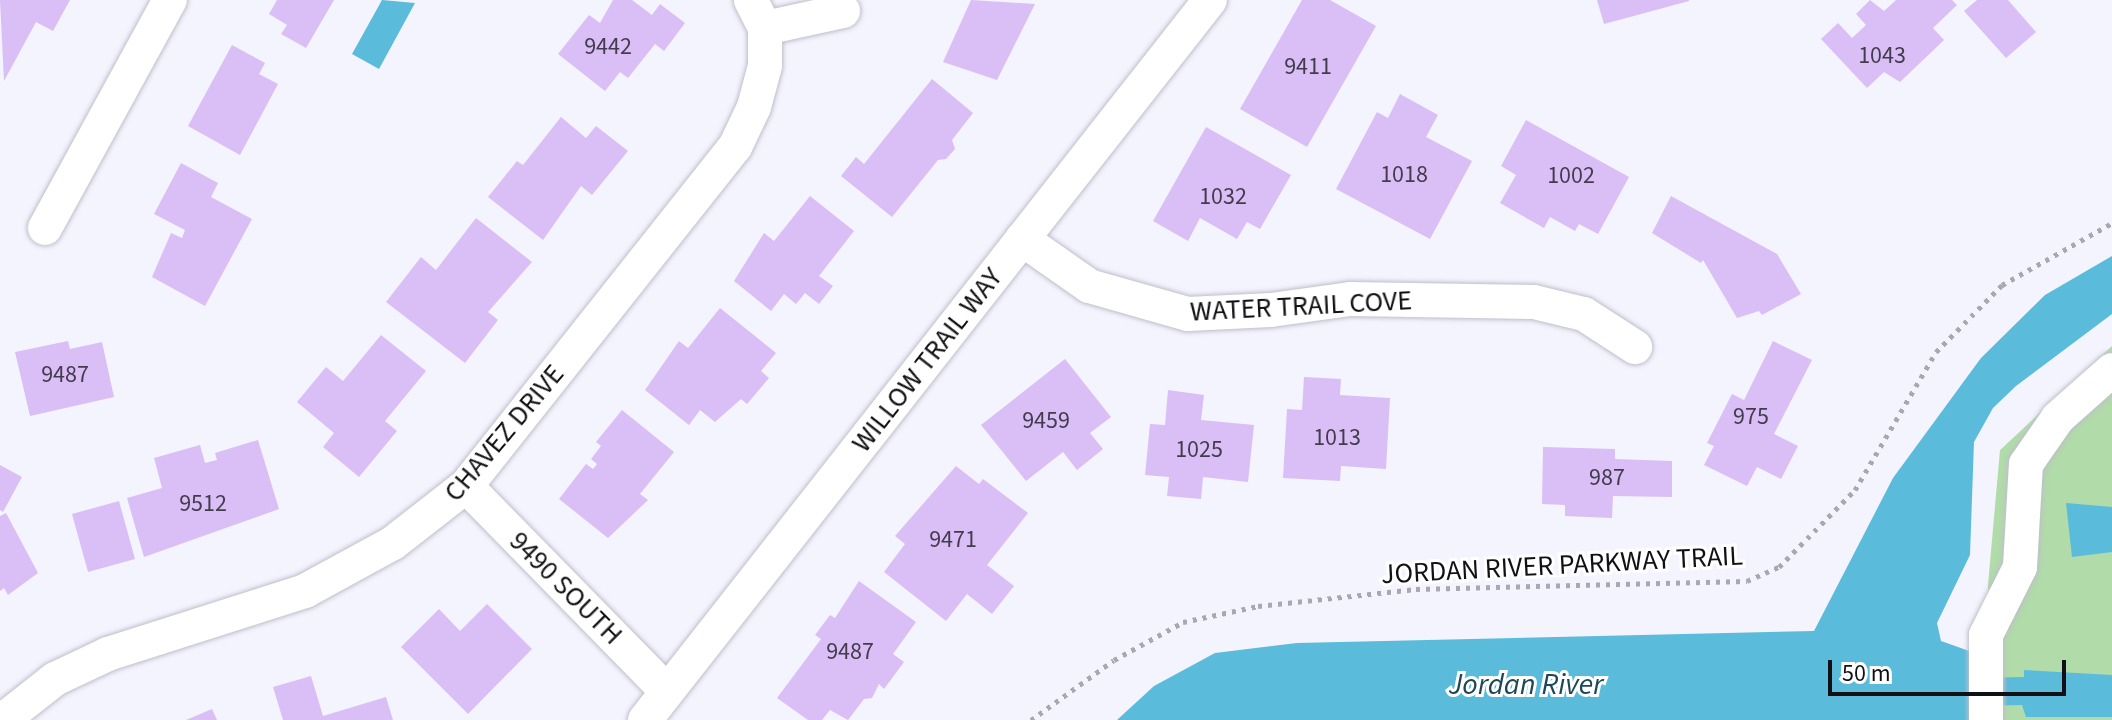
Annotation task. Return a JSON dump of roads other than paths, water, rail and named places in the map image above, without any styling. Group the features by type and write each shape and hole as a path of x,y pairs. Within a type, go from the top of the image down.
{"street":[{"path":"45,228 170,0"},
{"name":"WILLOW TRAIL WAY","path":"645,720 1210,0"},
{"path":"758,14 843,11"},
{"name":"CHAVEZ DRIVE","path":"3,720 55,679 108,654 305,591 393,543 466,486 735,147 754,107 765,66 758,14"},
{"name":"WATER TRAIL COVE","path":"1022,239 1089,286 1188,314 1245,313 1350,299 1534,302 1584,314 1635,347"},
{"path":"1986,701 1986,635 2020,567 2026,464 2058,418 2112,370"},
{"name":"9490 SOUTH","path":"466,486 666,690"}],"water":[{"path":"382,0 415,3 379,69 352,54"},
{"name":"Jordan River","path":"2112,256 2112,314 2016,386 1993,408 1974,442 1970,555 1937,623 1941,641 1972,652 1976,678 2024,677 2024,670 2112,675 2112,717 2026,717 2022,705 1975,706 1974,720 1117,720 1154,686 1215,653 1297,643 1814,631 1893,478 1981,358 2045,295"},
{"path":"2066,503 2112,507 2112,552 2072,557"}]}
